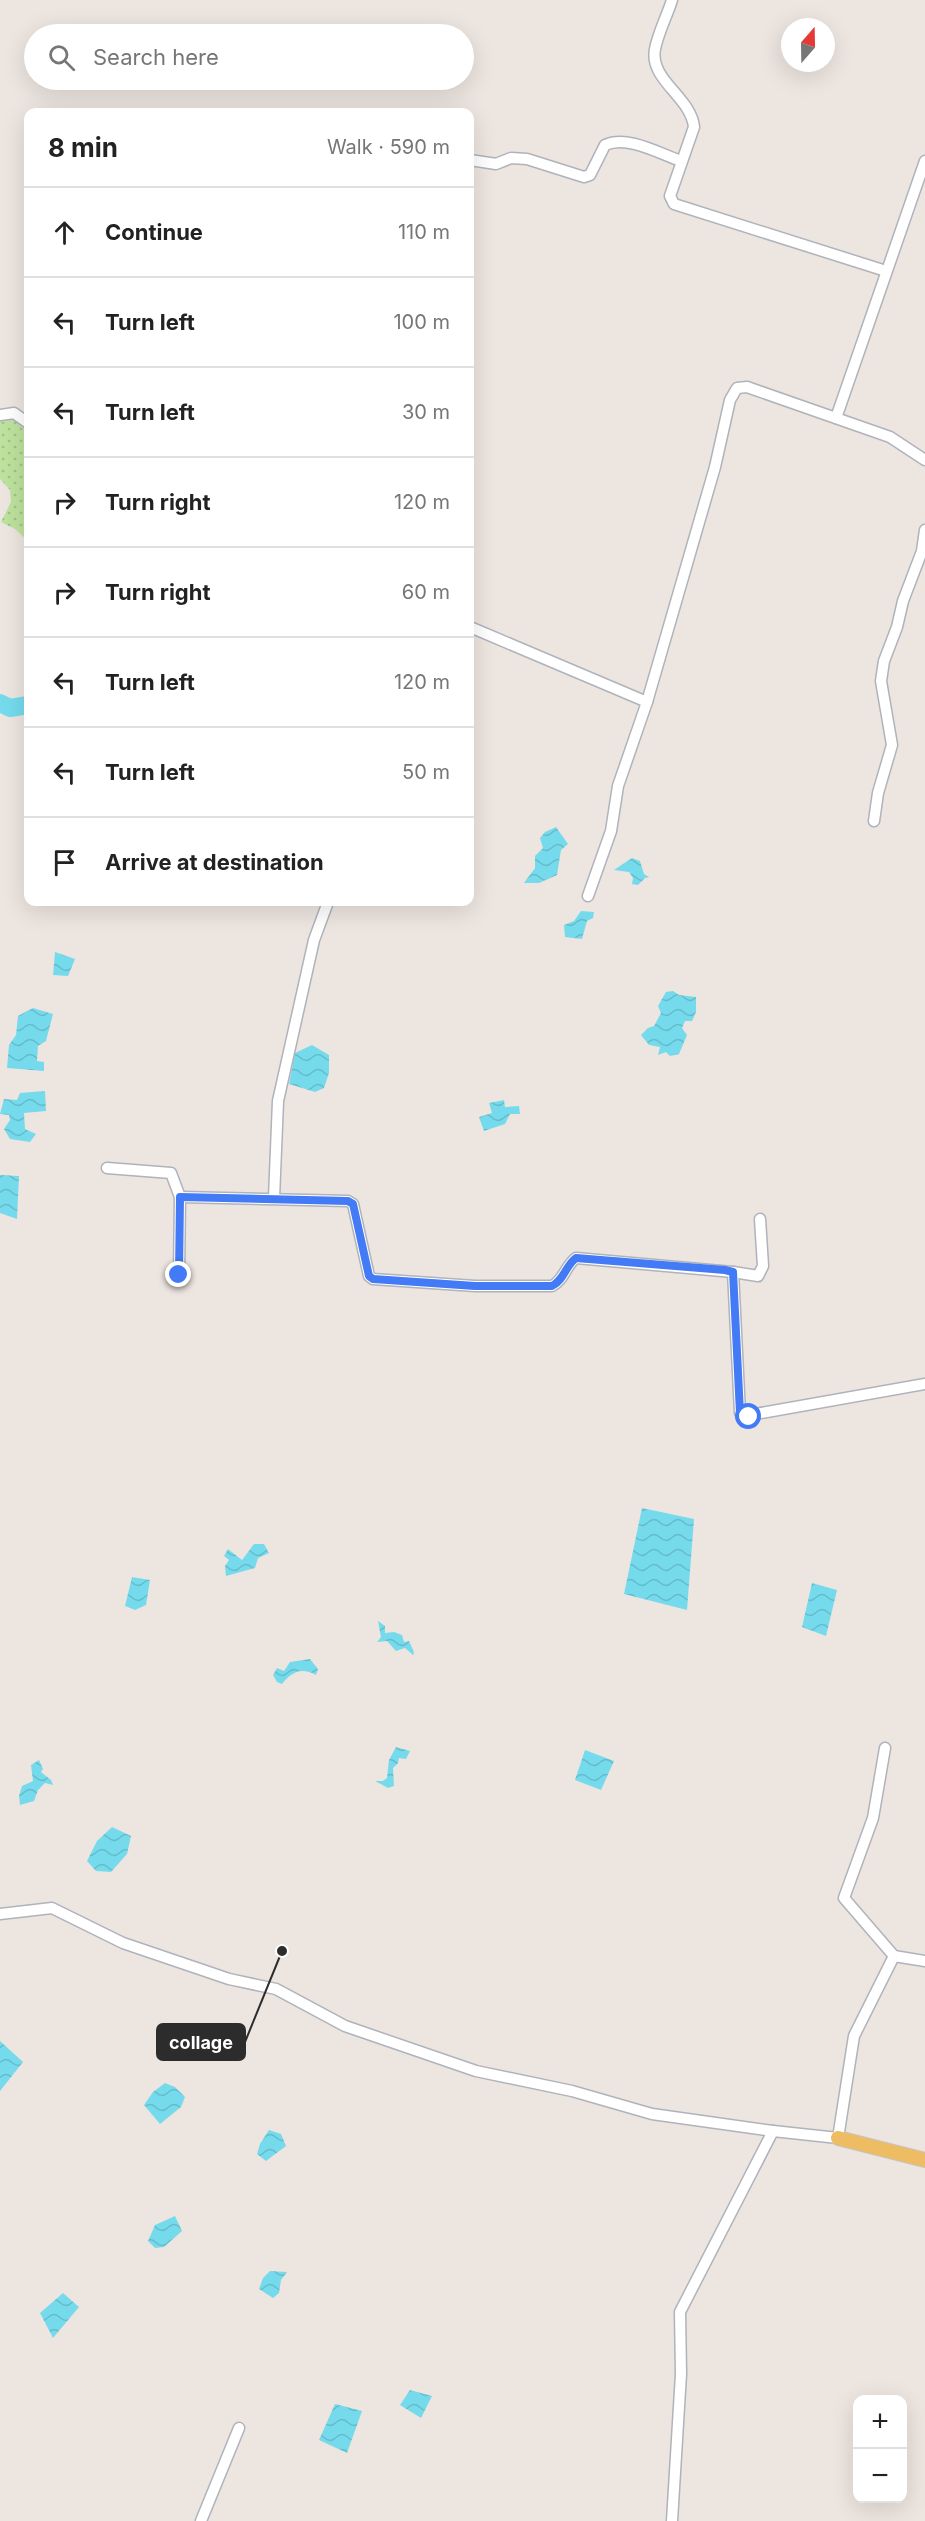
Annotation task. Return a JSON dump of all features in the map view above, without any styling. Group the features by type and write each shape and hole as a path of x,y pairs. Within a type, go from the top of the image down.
{"main road":[{"path":"838,2138 925,2160"}],"street":[{"path":"672,0 654,50 658,71 693,117 694,127 670,196 674,204 886,271"},
{"path":"474,161 496,164 511,158 527,159 584,177 590,175 605,145 614,141 628,142 681,161"},
{"path":"836,418 925,161"},
{"path":"588,896 611,831 618,786 647,702 715,467 730,400 737,388 747,387 890,437 925,460"},
{"path":"0,415 14,413 24,420"},
{"path":"874,821 878,793 892,745 880,681 903,601 922,551 925,530"},
{"path":"474,629 647,702"},
{"path":"274,1198 278,1101 314,939 326,906"},
{"path":"107,1168 169,1171 180,1197 179,1275"},
{"path":"180,1197 342,1200 353,1204 369,1276 373,1279 475,1286 552,1286 559,1282 576,1258 758,1275 763,1266 760,1219"},
{"path":"733,1272 740,1413 744,1416 925,1384"},
{"path":"885,1748 873,1818 844,1898 894,1956 925,1961"},
{"path":"0,1914 52,1908 123,1943 229,1979 276,1989 345,2026 476,2071 572,2091 652,2114 838,2138 854,2036 894,1956"},
{"path":"672,2521 681,2373 680,2312 773,2131"},
{"path":"201,2521 239,2428"}],"green space":[{"path":"0,417 11,417 24,425 24,537 15,529 1,522 11,502 10,490 0,479"}],"water":[{"path":"556,827 568,844 561,850 557,875 539,883 524,883 535,868 535,856 543,848 540,838 545,832"},
{"path":"632,858 640,861 644,874 649,877 638,885 632,884 633,878 629,872 614,870"},
{"path":"581,911 594,912 593,918 587,921 582,939 565,937 564,925 574,921"},
{"path":"55,952 75,959 68,976 53,975"},
{"path":"673,991 679,995 696,997 696,1012 692,1021 685,1021 682,1028 687,1035 679,1054 670,1056 666,1052 658,1055 660,1047 649,1045 641,1035 654,1026 661,1013 658,1006 666,992"},
{"path":"33,1008 53,1014 46,1041 38,1046 37,1061 44,1062 44,1071 7,1068 9,1045 16,1035 18,1016"},
{"path":"312,1045 329,1055 329,1073 324,1088 315,1092 289,1084 295,1053"},
{"path":"45,1091 46,1111 24,1113 25,1129 36,1134 30,1142 10,1139 4,1129 10,1120 9,1115 0,1114 4,1099 17,1100 20,1093"},
{"path":"504,1100 505,1107 519,1106 520,1114 510,1114 505,1124 484,1131 479,1117 492,1113 489,1103"},
{"path":"0,1175 19,1176 17,1219 0,1213"},
{"path":"642,1508 694,1519 687,1610 624,1594"},
{"path":"254,1544 264,1544 269,1553 258,1558 255,1568 226,1576 225,1566 229,1560 224,1556 228,1549 242,1560"},
{"path":"132,1577 150,1580 146,1605 135,1610 125,1606"},
{"path":"812,1583 837,1590 826,1636 802,1627"},
{"path":"378,1621 385,1626 385,1633 394,1632 402,1635 404,1642 409,1641 413,1655 405,1648 396,1651 387,1641 377,1642 381,1637"},
{"path":"310,1659 318,1669 316,1675 306,1671 298,1672 282,1684 277,1682 273,1675 277,1668 284,1671 290,1662"},
{"path":"396,1747 410,1751 406,1759 399,1758 393,1768 394,1786 388,1788 375,1781 383,1781 387,1778 389,1760"},
{"path":"585,1750 614,1761 601,1790 575,1780"},
{"path":"39,1760 43,1769 41,1772 51,1780 53,1785 45,1783 38,1790 34,1801 20,1805 19,1796 22,1786 33,1781 31,1765"},
{"path":"112,1827 131,1836 127,1854 111,1872 96,1871 87,1861 97,1841"},
{"path":"0,2041 23,2062 0,2091"},
{"path":"165,2083 175,2087 185,2097 181,2107 160,2124 144,2105 153,2092"},
{"path":"269,2130 281,2134 286,2146 266,2161 257,2154"},
{"path":"175,2216 182,2231 164,2247 155,2248 148,2241 155,2225"},
{"path":"270,2271 287,2272 281,2280 279,2293 273,2298 259,2289 263,2278"},
{"path":"63,2293 79,2307 53,2338 40,2313"},
{"path":"410,2390 432,2396 421,2418 400,2405"},
{"path":"335,2404 362,2411 347,2453 319,2440"}],"waterway":[{"path":"0,703 10,708 24,706"}],"place":[{"name":"collage","path":"282,1951"}],"route":[{"path":"179,1275 180,1197 348,1201 353,1204 369,1276 373,1279 475,1286 552,1286 559,1282 576,1258 725,1270 733,1272 740,1413 749,1417"}]}
